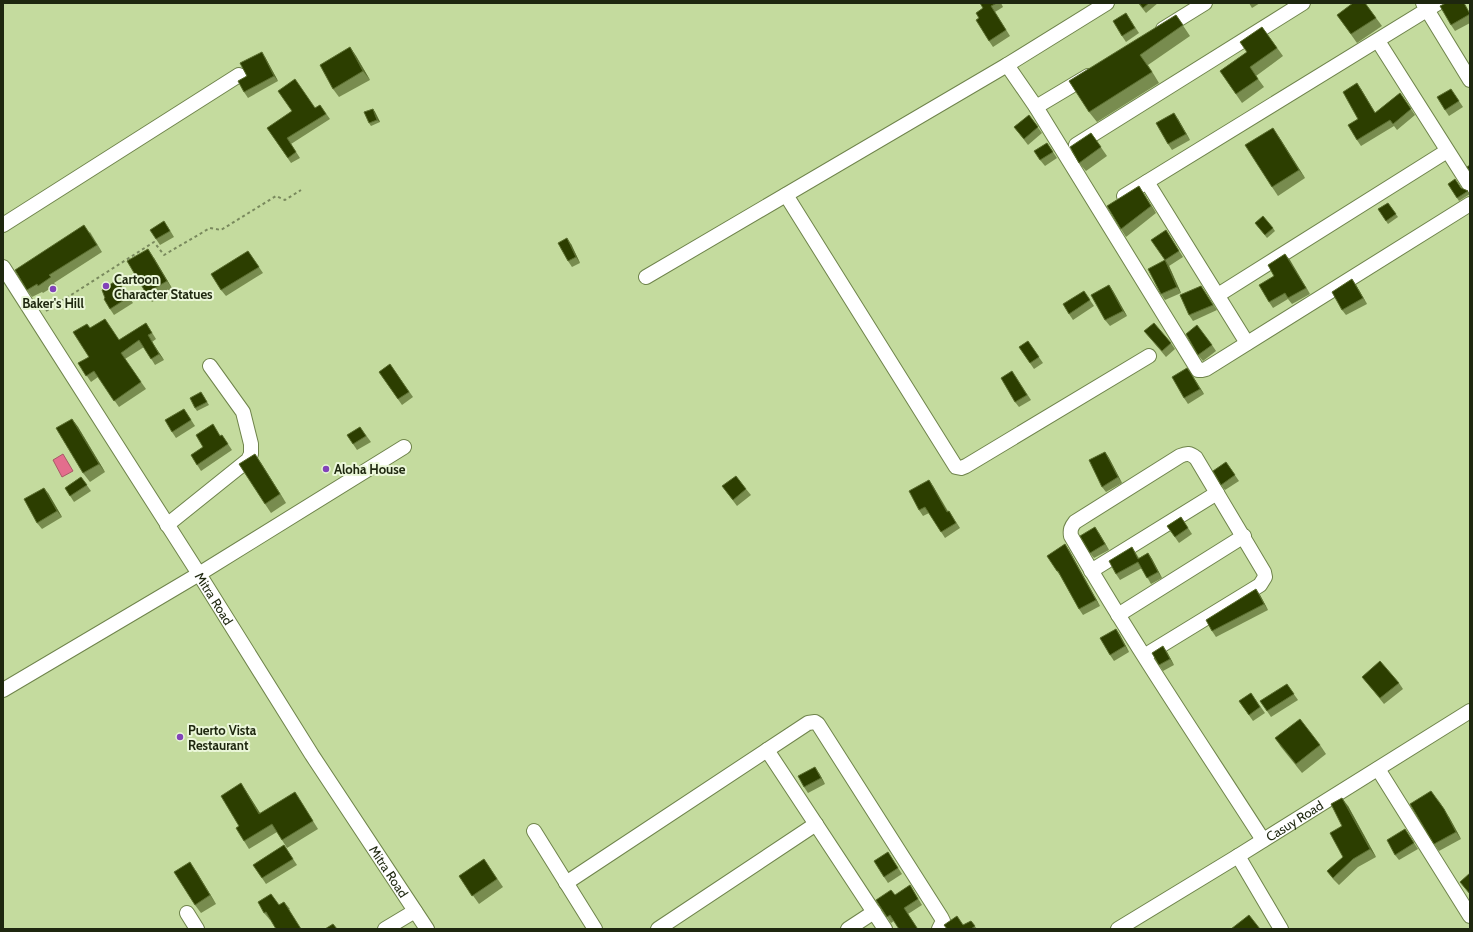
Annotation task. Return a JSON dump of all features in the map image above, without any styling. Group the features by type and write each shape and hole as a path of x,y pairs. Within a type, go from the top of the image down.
{"street":[{"path":"646,277 1007,65 1107,3"},
{"path":"1151,36 1205,3"},
{"path":"1064,153 1303,3"},
{"path":"1100,211 1378,41 1429,5 1470,80"},
{"path":"1378,41 1470,186"},
{"path":"1007,65 1036,108 1195,367 1202,370 1206,369 1470,204"},
{"path":"1036,108 1097,70"},
{"path":"3,225 239,75"},
{"path":"1218,295 1447,151"},
{"path":"1147,182 1247,343"},
{"path":"786,195 956,467 961,468 966,466 1149,356"},
{"name":"Mitra Road","path":"3,267 199,574 312,755 427,929"},
{"path":"167,525 248,460 251,454 251,444 243,412 210,366"},
{"path":"3,690 199,574 404,447"},
{"path":"1144,656 1264,581 1265,577 1264,572 1244,536 1196,458 1191,454 1180,456 1075,522 1071,527 1071,536 1118,615 1144,656 1263,840"},
{"path":"1091,571 1217,493"},
{"path":"1118,615 1244,536"},
{"name":"Casuy Road","path":"1118,929 1378,770 1470,711"},
{"path":"566,884 808,723 814,722 818,724 941,917 942,921 939,929"},
{"path":"767,750 885,929"},
{"path":"1378,770 1470,916"},
{"path":"658,929 816,824"},
{"path":"534,831 595,929"},
{"path":"1238,856 1281,929"},
{"path":"385,929 415,911"},
{"path":"848,929 874,912"},
{"path":"187,913 197,929"}],"path":[{"path":"35,318 154,242 164,255 210,228 221,230 276,196 285,200 301,190"}],"shaded area":[{"path":"63,454 73,471 62,477 53,460"}],"building":[{"path":"980,3 997,3 991,6 1006,30 989,41 976,20 979,18 976,13 983,8"},
{"path":"1139,3 1149,3 1143,8"},
{"path":"1353,3 1365,3 1376,18 1351,34 1337,15"},
{"path":"1446,3 1464,3 1470,14 1451,25 1440,6"},
{"path":"1126,13 1135,28 1122,36 1113,21"},
{"path":"1176,15 1183,25 1140,55 1152,72 1089,112 1069,81"},
{"path":"1262,27 1277,48 1250,67 1258,79 1236,94 1220,71 1247,52 1240,42"},
{"path":"350,47 363,71 333,89 320,65"},
{"path":"262,52 274,76 244,92 238,81 247,76 240,63"},
{"path":"295,79 315,108 320,105 326,114 287,138 296,152 288,158 267,128 292,111 278,91"},
{"path":"1357,83 1375,113 1400,93 1411,109 1393,124 1390,120 1357,140 1348,125 1358,119 1343,92"},
{"path":"1451,89 1459,101 1445,110 1437,97"},
{"path":"373,109 377,120 369,123 364,112"},
{"path":"1174,113 1186,134 1168,144 1156,123"},
{"path":"1029,115 1038,127 1024,139 1014,127"},
{"path":"1273,128 1299,170 1272,187 1245,145"},
{"path":"1091,133 1101,147 1079,163 1070,147"},
{"path":"1047,143 1053,152 1040,160 1034,151"},
{"path":"1455,179 1461,188 1468,191 1457,198 1448,184"},
{"path":"1139,186 1151,206 1121,229 1107,206"},
{"path":"1388,203 1396,214 1386,221 1378,209"},
{"path":"1263,216 1273,228 1265,235 1255,223"},
{"path":"164,221 170,231 156,239 150,230"},
{"path":"84,225 97,245 49,275 51,277 38,286 37,284 27,290 15,270"},
{"path":"1166,230 1179,251 1165,260 1151,240"},
{"path":"567,238 576,257 568,261 558,243"},
{"path":"148,249 167,281 146,293 127,261"},
{"path":"248,251 259,267 221,290 211,274"},
{"path":"1285,254 1306,288 1288,298 1285,293 1269,302 1259,285 1274,276 1268,265"},
{"path":"1165,260 1177,287 1161,294 1148,269"},
{"path":"1352,279 1363,298 1342,310 1332,292"},
{"path":"117,280 129,297 110,309 104,299 102,290"},
{"path":"1109,285 1123,311 1105,320 1091,295"},
{"path":"1201,286 1213,305 1189,315 1180,295"},
{"path":"1084,291 1090,300 1069,314 1063,304"},
{"path":"105,319 119,340 146,323 152,333 148,335 159,354 151,359 139,340 121,353 141,382 114,401 94,371 86,376 78,363 89,357 73,332 87,324 90,328"},
{"path":"1154,323 1171,343 1162,351 1144,331"},
{"path":"1197,325 1212,345 1198,355 1186,334"},
{"path":"1028,341 1039,357 1030,363 1019,347"},
{"path":"390,364 409,392 398,399 379,372"},
{"path":"1187,368 1200,389 1184,398 1172,377"},
{"path":"1012,371 1027,395 1015,402 1001,378"},
{"path":"201,392 207,402 195,408 190,398"},
{"path":"184,409 191,420 172,432 165,420"},
{"path":"72,419 99,464 83,473 56,428"},
{"path":"213,424 220,436 222,435 228,444 197,465 191,455 203,447 196,435"},
{"path":"360,427 366,436 353,444 347,435"},
{"path":"1105,452 1118,477 1102,487 1089,460"},
{"path":"255,454 280,494 265,504 239,464"},
{"path":"1226,462 1235,475 1221,485 1213,471"},
{"path":"736,476 746,489 733,500 722,486"},
{"path":"81,477 87,485 70,496 65,488"},
{"path":"929,480 947,512 949,511 956,523 941,532 925,507 919,510 909,491"},
{"path":"44,488 57,511 37,523 24,499"},
{"path":"1181,517 1188,528 1175,537 1167,526"},
{"path":"1095,527 1105,544 1090,553 1080,536"},
{"path":"1065,544 1096,600 1079,609 1058,571 1047,556"},
{"path":"1132,547 1138,559 1148,553 1158,572 1147,578 1138,562 1116,574 1109,561"},
{"path":"1256,589 1264,604 1212,631 1206,620"},
{"path":"1116,629 1125,646 1110,655 1100,638"},
{"path":"1163,646 1170,659 1159,665 1152,653"},
{"path":"1380,661 1399,683 1380,698 1362,677"},
{"path":"1287,684 1294,694 1267,711 1260,701"},
{"path":"1251,693 1260,707 1249,715 1239,701"},
{"path":"1300,719 1320,745 1296,764 1275,738"},
{"path":"815,767 821,778 804,787 798,776"},
{"path":"241,783 259,814 295,792 313,821 282,840 272,824 244,841 236,828 239,826 221,796"},
{"path":"1431,791 1444,809 1456,832 1434,844 1410,804"},
{"path":"1342,798 1370,849 1353,859 1333,878 1327,871 1343,857 1330,833 1342,826 1331,804"},
{"path":"1405,829 1414,843 1395,855 1387,840"},
{"path":"284,845 293,859 262,878 253,865"},
{"path":"888,852 898,868 884,877 874,861"},
{"path":"484,859 497,879 472,896 459,876"},
{"path":"190,862 210,895 195,905 174,872"},
{"path":"1470,873 1470,894 1460,882"},
{"path":"910,885 918,899 904,908 917,928 899,929 890,915 887,917 876,900 891,890 895,895"},
{"path":"271,894 279,905 284,902 301,929 276,929 258,902"},
{"path":"1249,915 1260,929 1231,929"},
{"path":"957,916 963,925 971,921 975,926 971,929 947,929 944,925"},
{"path":"333,924 337,929 325,929"}],"place":[{"name":"Cartoon Character Statues","path":"106,286"},
{"name":"Baker's Hill","path":"53,289"},
{"name":"Aloha House","path":"326,469"},
{"name":"Puerto Vista Restaurant","path":"180,737"}]}
